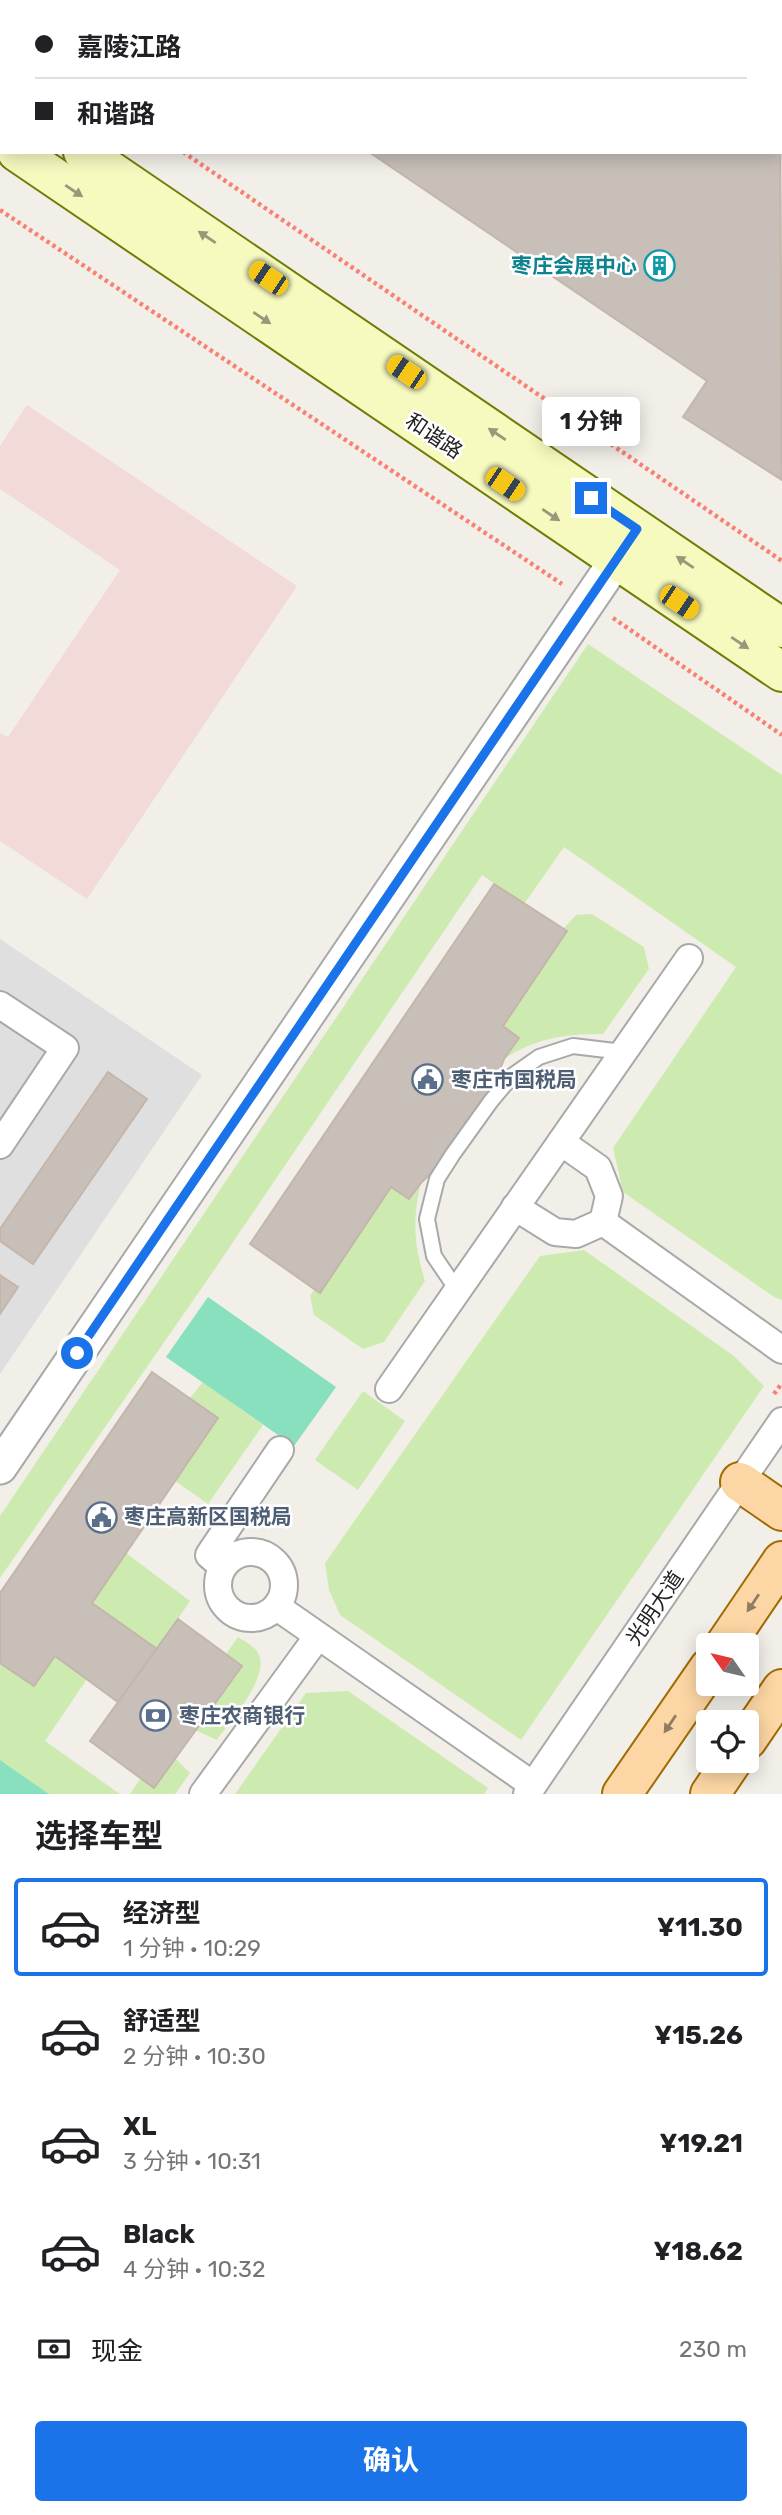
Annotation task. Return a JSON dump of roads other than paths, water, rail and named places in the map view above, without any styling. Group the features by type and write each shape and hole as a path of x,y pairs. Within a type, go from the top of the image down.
{"main road":[{"name":"和谐路","path":"20,154 627,544 782,628"},
{"name":"和谐路","path":"86,154 627,544 782,672"},
{"path":"740,1482 782,1511"},
{"path":"732,1633 782,1561"},
{"path":"622,1794 696,1687"},
{"path":"759,1723 782,1689"},
{"path":"710,1794 724,1773"}],"street":[{"path":"0,1467 627,544"},
{"path":"389,1389 689,958"},
{"path":"0,1005 65,1048 0,1144"},
{"path":"561,1142 598,1168 609,1196 603,1223"},
{"path":"515,1207 555,1232 576,1234 603,1223"},
{"path":"603,1223 782,1350"},
{"name":"光明大道","path":"530,1789 782,1421"},
{"path":"223,1567 209,1555 280,1450"},
{"path":"251,1551 271,1558 279,1566 285,1586 277,1607 258,1618 236,1615 227,1609 218,1588 223,1567 230,1559 251,1551"},
{"path":"277,1607 530,1789"},
{"path":"203,1794 318,1636"}],"lane":[{"path":"457,1290 434,1256 427,1219 437,1179 461,1144 512,1076 539,1057 573,1046 623,1052"}],"place":[{"name":"枣庄会展中心","path":"660,266"},
{"name":"枣庄市国税局","path":"428,1080"},
{"name":"枣庄高新区国税局","path":"101,1517"},
{"name":"枣庄农商银行","path":"156,1716"}]}
